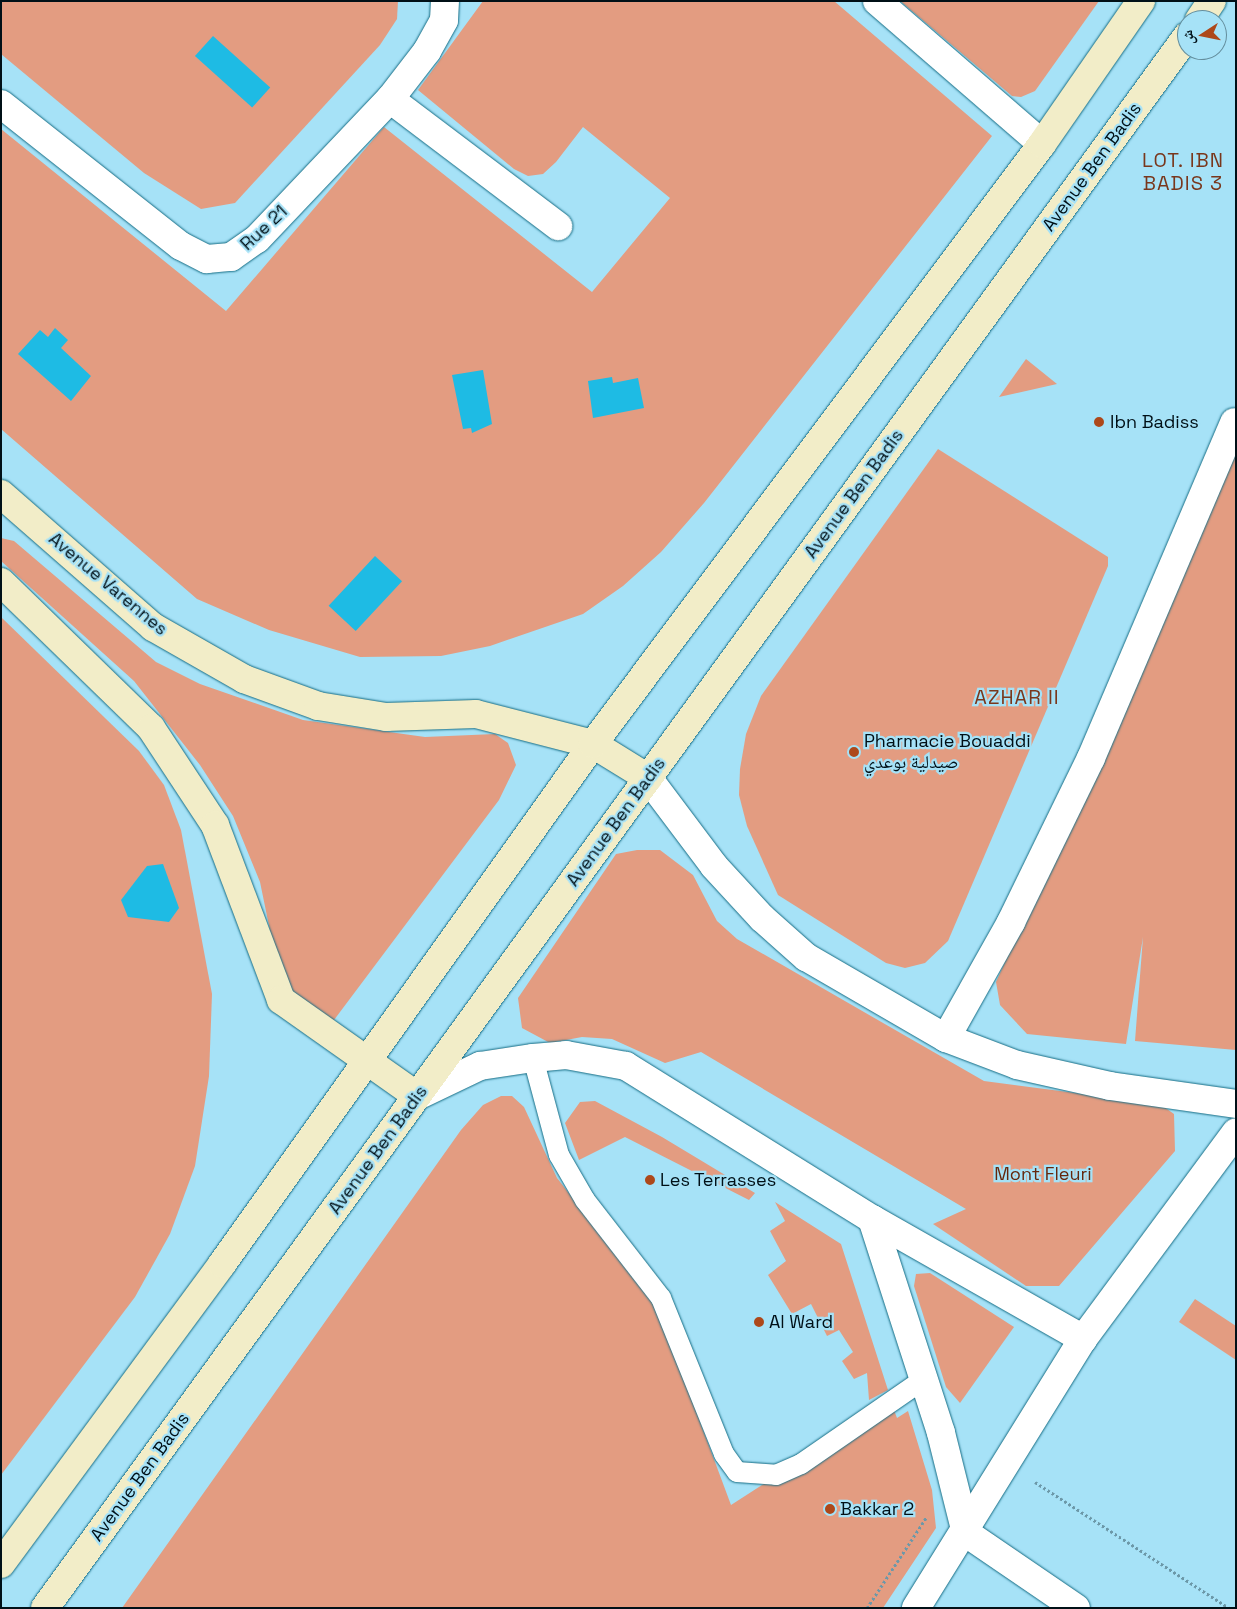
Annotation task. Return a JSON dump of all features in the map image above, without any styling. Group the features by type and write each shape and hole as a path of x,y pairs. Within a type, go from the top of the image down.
{"main road":[{"path":"1,1564 217,1272 365,1060 593,744 1042,144 1141,1"},
{"name":"Avenue Ben Badis","path":"45,1608 1177,50"},
{"name":"Avenue Varennes","path":"1,494 153,627 244,679 318,706 386,717 476,714 593,744 648,778"},
{"path":"1,582 151,728 216,825 281,1000 417,1096"}],"street":[{"name":"Rue 21","path":"1,104 181,246 207,259 230,257 257,240 390,99 427,51 444,20 445,1"},
{"path":"877,1 1042,144"},
{"path":"390,99 558,226"},
{"path":"946,1038 1011,922 1091,758 1234,422"},
{"path":"648,778 714,866 762,918 806,957 946,1038 1017,1064 1110,1086 1236,1104"},
{"path":"417,1096 480,1066 533,1058 566,1055 626,1066 872,1219 1083,1339"},
{"path":"916,1608 966,1533 1083,1339 1236,1132"},
{"path":"872,1219 924,1379 956,1488 966,1533 1076,1608"}],"lane":[{"path":"533,1058 559,1155 586,1200 661,1298 724,1454 737,1472 776,1475 801,1464 924,1379"}],"path":[{"path":"1008,1464 1229,1608"},
{"path":"867,1608 943,1495 956,1488"}],"green space":[{"path":"1,1 398,1 397,19 380,45 235,203 201,209 144,173 1,54"},
{"path":"483,1 834,1 992,136 704,503 661,552 623,586 583,614 490,646 441,656 360,657 269,630 197,599 1,429 1,129 226,311 384,127 592,292 670,198 583,127 556,162 543,174 528,176 514,169 418,90"},
{"path":"900,1 1099,1 1035,91 1021,97 1012,96"},
{"path":"1026,359 1057,384 999,397"},
{"path":"1236,446 1236,1050 1135,1041 1143,937 1126,1044 1027,1034 1000,1005 996,982"},
{"path":"938,449 1108,557 1108,566 948,941 925,963 905,968 886,963 778,895 747,826 739,795 740,769 746,734 761,696"},
{"path":"1,538 14,541 156,662 200,684 303,720 425,737 495,734 508,743 516,765 499,800 334,1020 328,1025 299,1012 274,950 260,882 233,816 200,765 134,681 1,561"},
{"path":"1,617 139,751 164,785 181,830 212,994 209,1076 195,1166 170,1234 135,1297 1,1475"},
{"name":"Mont Fleuri","path":"637,850 660,850 693,875 717,921 737,939 984,1081 1160,1104 1174,1114 1175,1151 1059,1286 1026,1286 933,1224 966,1209 701,1052 665,1063 612,1039 582,1037 550,1043 522,1028 518,998 616,854"},
{"path":"501,1096 512,1096 524,1107 557,1178 648,1294 664,1325 731,1505 891,1402 897,1418 908,1411 932,1490 936,1528 883,1608 122,1608 461,1130 483,1105"},
{"path":"595,1101 662,1137 755,1193 749,1200 625,1137 579,1160 565,1123 580,1102"},
{"path":"775,1202 841,1244 888,1390 869,1400 867,1373 854,1379 842,1361 853,1352 839,1330 827,1336 811,1304 792,1314 768,1275 786,1261 770,1231 785,1221"},
{"path":"930,1273 1014,1327 960,1403 946,1387 914,1286 916,1274"},
{"path":"1195,1299 1236,1326 1236,1360 1179,1322"}],"water":[{"path":"213,36 270,88 252,108 195,56"},
{"path":"55,328 68,340 61,348 91,376 71,401 18,354 40,330 48,337"},
{"path":"483,370 492,424 472,433 471,428 463,429 452,375"},
{"path":"612,377 613,383 638,378 644,408 593,418 588,381"},
{"path":"375,556 402,581 356,631 329,606"},
{"path":"163,864 179,908 169,922 128,917 121,900 147,866"}],"place":[{"name":"Ibn Badiss","path":"1099,422"},
{"name":"Pharmacie Bouaddi صيدلية بوعدي","path":"854,752"},
{"name":"Les Terrasses","path":"650,1180"},
{"name":"Al Ward","path":"759,1322"},
{"name":"Bakkar 2","path":"830,1509"}],"district":[{"name":"LOT. IBN BADIS 3","path":"1183,172"},
{"name":"AZHAR II","path":"1017,697"}]}
